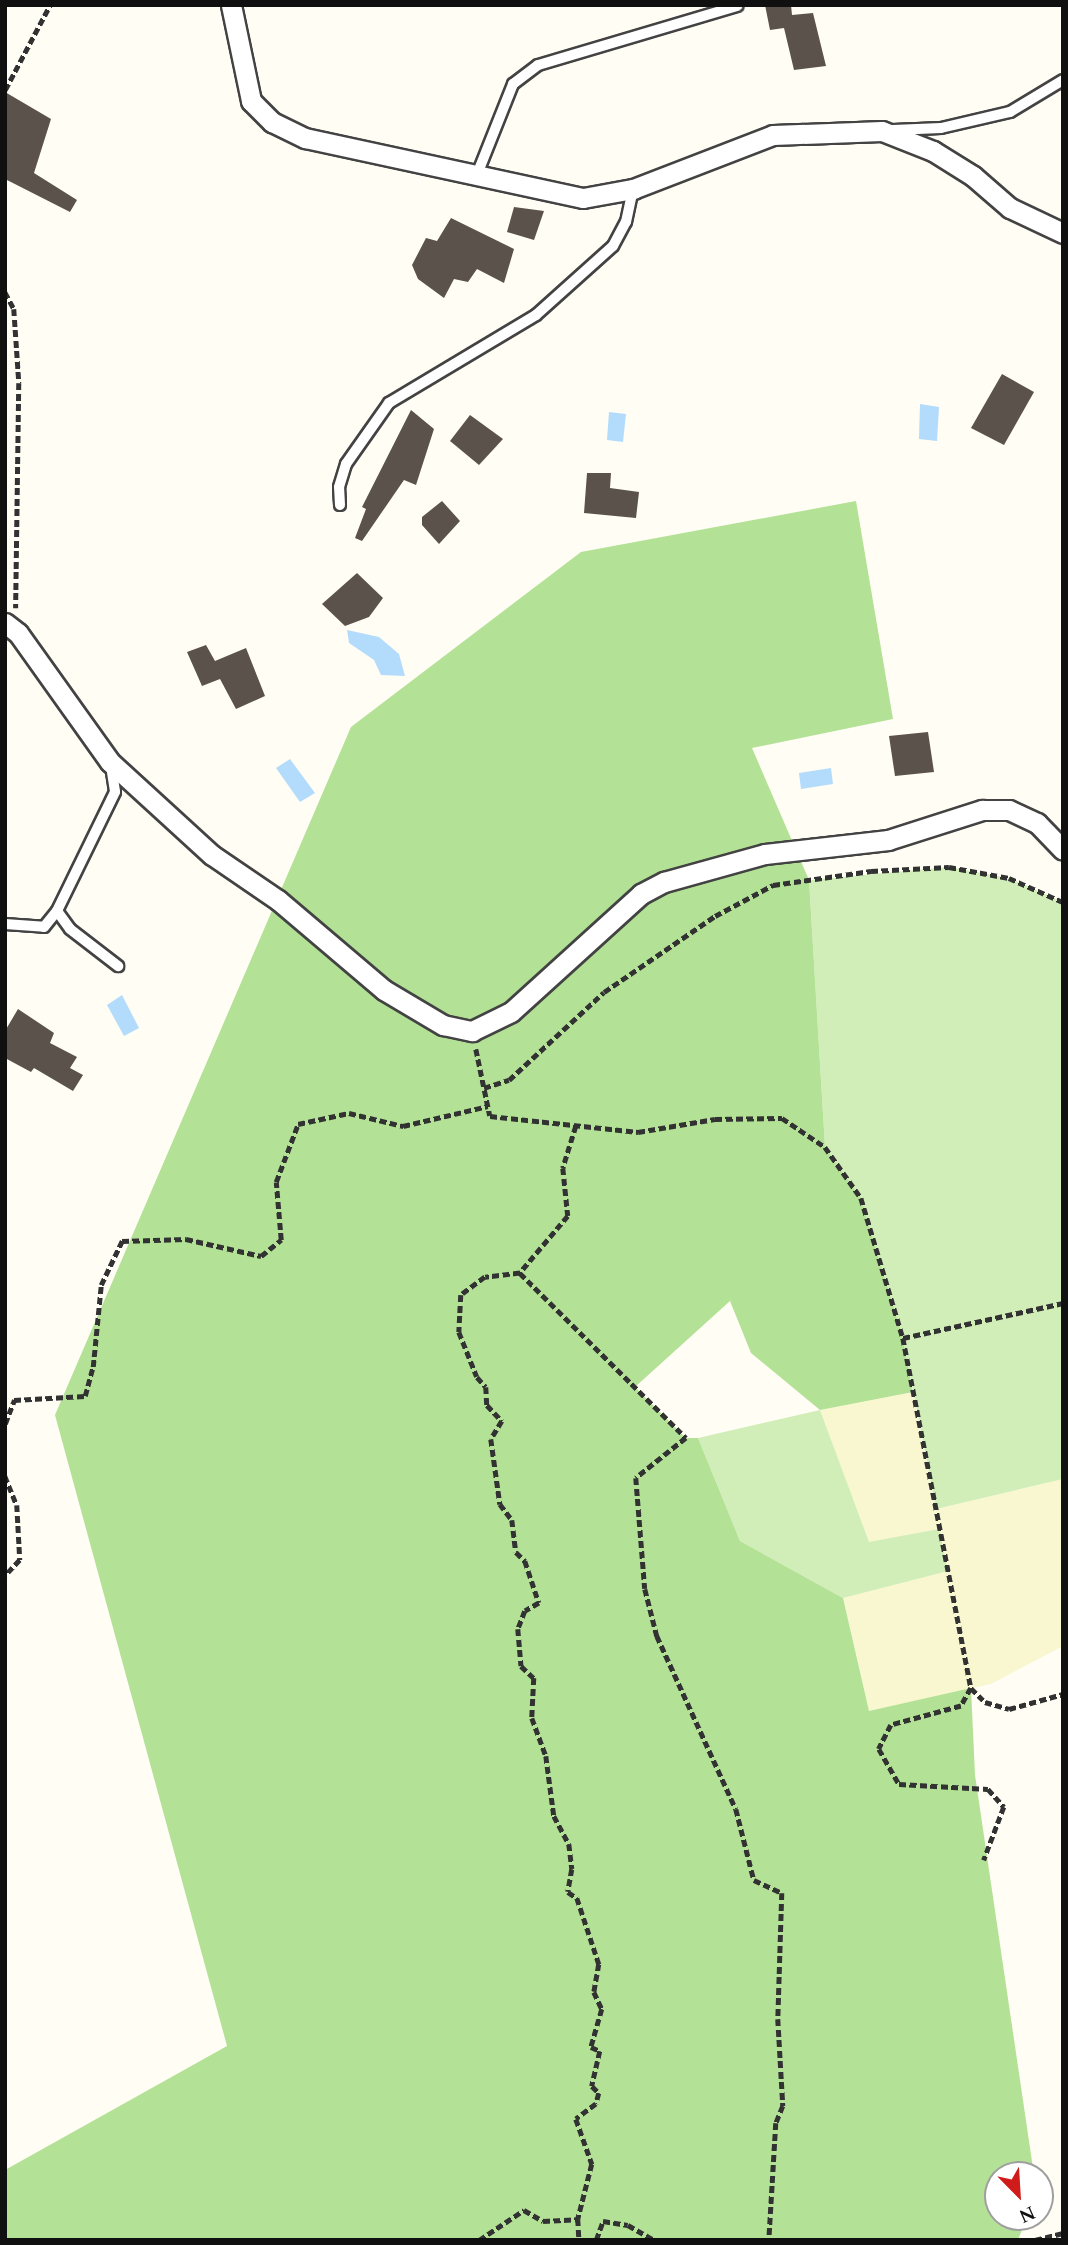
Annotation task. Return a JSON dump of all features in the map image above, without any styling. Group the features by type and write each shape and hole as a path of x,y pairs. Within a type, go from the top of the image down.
{"street":[{"path":"231,5 241,71 251,101 272,122 305,138 478,172 583,198 634,189 773,135 882,131 933,151 973,176 1010,208 1063,233"},
{"path":"12,628 110,762 212,855 278,900 384,990 443,1025 472,1031 511,1012 641,894 664,882 765,854 888,840 982,810 1009,810 1037,823 1063,850"}],"lane":[{"path":"478,172 513,84 538,65 737,6"},
{"path":"882,131 941,128 1010,112 1063,80"},
{"path":"340,505 339,487 346,464 370,424 389,403 536,316 613,246 626,222 634,189"},
{"path":"5,924 44,927 57,911 115,792 110,762"},
{"path":"57,911 69,929 118,966"}],"path":[{"path":"5,90 50,5"},
{"path":"5,292 14,309 19,383 12,628"},
{"path":"484,1088 509,1080 604,992 715,916 773,886 871,871 948,867 1009,878 1063,902"},
{"path":"472,1031 490,1116 638,1132 715,1119 782,1118 825,1147 861,1198 903,1338 971,1688 985,1702 1009,1709 1063,1694"},
{"path":"5,1424 14,1400 85,1396 93,1367 101,1285 122,1241 186,1239 261,1256 281,1240 276,1182 298,1124 349,1112 403,1126 488,1106"},
{"path":"576,1126 564,1168 568,1216 520,1273 485,1277 461,1295 459,1332 477,1377 486,1387 487,1405 502,1421 491,1439 500,1504 512,1520 516,1552 525,1561 539,1603 526,1611 518,1629 520,1666 534,1678 532,1718 547,1756 554,1816 569,1844 572,1869 568,1892 577,1898 599,1964 594,1992 602,2009 591,2047 600,2051 592,2086 599,2093 597,2104 576,2119 592,2164 578,2219 579,2240"},
{"path":"520,1273 686,1438 636,1478 645,1589 657,1636 736,1809 754,1880 782,1893 778,2018 783,2106 774,2134 769,2240"},
{"path":"903,1338 1063,1303"},
{"path":"5,1476 17,1505 20,1560 5,1576"},
{"path":"971,1688 961,1706 891,1725 879,1749 900,1784 988,1789 1004,1807 984,1860"},
{"path":"479,2240 524,2210 543,2221 578,2219"},
{"path":"596,2240 603,2221 628,2225 654,2240"},
{"path":"1035,2240 1063,2233"}],"shaded area":[{"path":"913,1392 936,1509 1063,1479 1063,1646 991,1684 869,1711 843,1598 947,1571 939,1529 869,1543 820,1410"}],"green space":[{"path":"856,501 893,719 752,748 809,880 825,1147 861,1198 903,1338 913,1392 820,1410 751,1353 730,1301 635,1387 686,1438 698,1438 740,1541 843,1598 869,1711 971,1688 975,1775 1032,2161 984,2161 984,2231 1022,2231 1018,2240 5,2240 5,2170 227,2046 55,1415 351,727 581,552"},
{"path":"949,867 1009,878 1063,902 1063,1479 936,1509 903,1338 861,1198 825,1147 809,880"},
{"path":"820,1410 869,1542 939,1529 948,1571 843,1598 740,1541 698,1438"}],"water":[{"path":"920,404 939,407 937,441 919,439"},
{"path":"609,412 626,414 623,442 607,440"},
{"path":"347,630 379,637 399,654 405,676 381,675 374,660 349,643"},
{"path":"290,759 315,793 300,802 276,768"},
{"path":"831,768 833,784 801,789 799,773"},
{"path":"122,995 139,1028 124,1036 107,1005"}],"building":[{"path":"765,5 791,5 792,15 813,13 826,66 794,70 784,28 770,30"},
{"path":"5,92 51,119 34,173 77,200 70,212 5,179"},
{"path":"514,207 544,211 534,240 507,232"},
{"path":"451,218 514,249 504,283 477,269 468,282 454,279 444,298 418,279 412,265 426,238 437,241"},
{"path":"1002,374 1034,392 1004,445 971,428"},
{"path":"411,410 434,429 416,485 404,480 362,541 355,538 366,509 362,507"},
{"path":"470,415 503,439 479,465 450,441"},
{"path":"587,473 611,473 610,488 639,492 636,518 584,513"},
{"path":"442,501 460,521 439,544 422,525 422,517"},
{"path":"357,573 383,598 369,617 345,626 322,604"},
{"path":"206,645 215,661 246,648 265,696 236,709 220,679 202,686 187,652"},
{"path":"928,732 934,772 895,776 889,736"},
{"path":"18,1009 54,1033 50,1043 77,1057 70,1068 83,1075 73,1091 34,1068 31,1072 5,1058 5,1031"}]}
